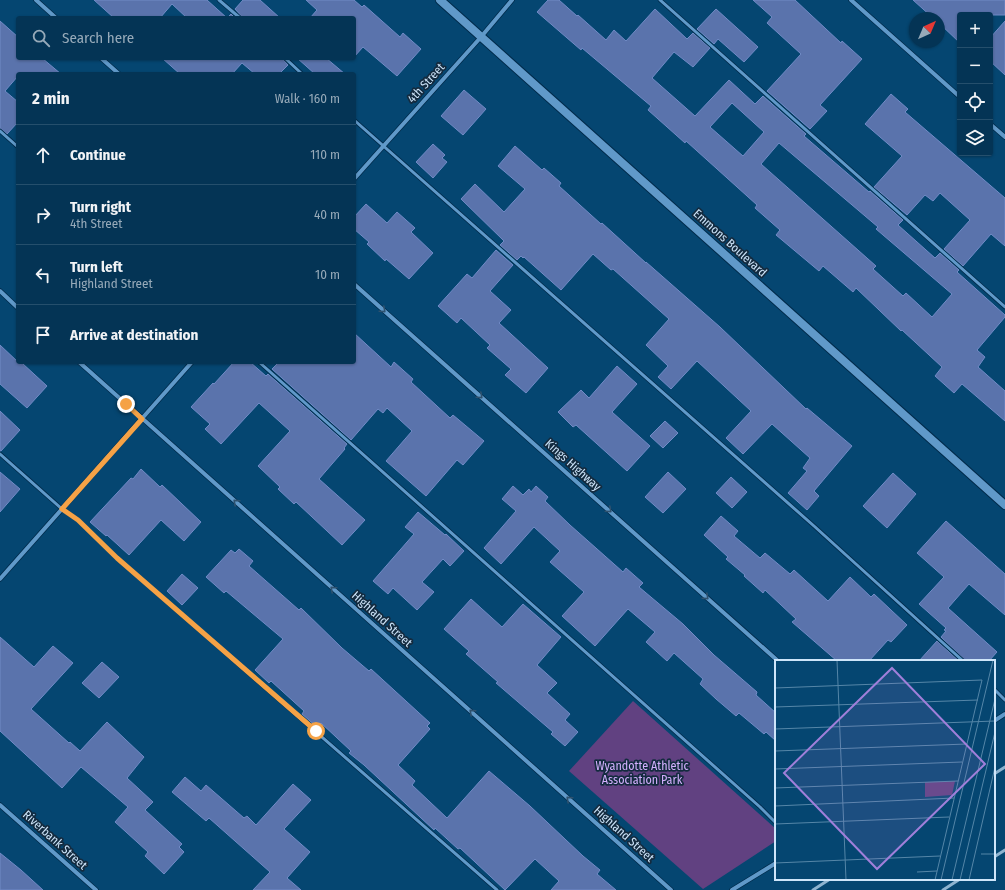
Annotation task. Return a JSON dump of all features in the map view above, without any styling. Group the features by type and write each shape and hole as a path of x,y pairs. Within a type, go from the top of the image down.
{"street":[{"path":"36,0 54,16"},
{"name":"Emmons Boulevard","path":"440,0 1005,504"},
{"name":"4th Street","path":"356,177 481,37 512,0"},
{"path":"851,0 957,94"},
{"path":"103,60 117,72"},
{"path":"993,127 1005,137"},
{"name":"Kings Highway","path":"356,286 777,660"},
{"path":"0,292 16,306"},
{"name":"Highland Street","path":"81,364 671,890"},
{"path":"0,579 190,364"},
{"path":"995,720 1005,714"},
{"name":"Riverbank Street","path":"0,805 96,890"},
{"path":"732,890 775,865"}],"lane":[{"path":"219,0 238,16"},
{"path":"660,0 1005,307"},
{"path":"286,60 300,72"},
{"path":"356,122 814,526 962,660"},
{"path":"0,131 16,145"},
{"path":"261,364 775,822"},
{"path":"0,454 62,509 78,520 117,558 497,890"},
{"path":"995,690 1005,700"}],"green space":[{"name":"Wyandotte Athletic Association Park","path":"633,701 775,828 775,842 703,889 569,771"}],"building":[{"path":"94,0 207,0 225,16 185,16 172,4 162,16 112,16"},
{"path":"243,0 260,0 278,16 241,16 235,9"},
{"path":"306,0 354,0 362,7 364,5 400,37 403,33 421,49 397,76 363,47 356,55 356,16 312,16 317,10"},
{"path":"548,0 559,0 606,40 614,30 626,41 655,9 687,39 693,33 710,48 693,67 674,52 652,78 695,116 729,80 755,104 763,96 806,134 804,136 903,220 898,225 935,258 940,253 959,270 957,272 1005,315 1005,317 977,350 985,357 978,367 1005,391 1005,421 962,384 954,393 935,376 942,367 902,330 901,331 856,288 853,292 823,266 819,271 776,235 780,230 755,208 757,205 686,141 685,143 648,110 651,106 582,48 581,50 537,12","holes":["732,103 764,132 743,156 710,127","779,143 878,227 876,229 952,294 932,317 906,293 903,296 873,269 876,266 761,164"]},
{"path":"753,0 795,0 841,43 842,41 862,59 820,105 827,111 810,129 767,91 801,54 767,23 772,17"},
{"path":"913,0 1005,0 1005,15 993,15 993,12 957,12 957,40 945,29 945,12 926,12"},
{"path":"716,9 758,47 744,62 718,39 714,44 697,29"},
{"path":"0,21 16,35 16,60 44,60 59,72 16,72 16,78 5,91 16,100 16,124 7,134 0,128"},
{"path":"1005,21 1005,75 993,64 993,35"},
{"path":"164,60 284,60 288,65 281,72 253,72 242,63 234,72 178,72"},
{"path":"299,60 328,60 343,72 313,72"},
{"path":"464,90 486,109 463,135 441,116"},
{"path":"891,94 908,109 905,112 1005,198 1005,246 991,234 963,266 944,249 970,220 940,193 933,201 925,195 907,215 874,187 902,156 865,124"},
{"path":"433,144 445,155 442,158 447,162 433,178 416,162"},
{"path":"515,146 542,170 544,168 561,183 559,186 720,327 806,409 807,408 852,446 814,491 819,496 807,510 788,493 807,471 803,468 810,458 772,424 743,454 726,438 751,411 697,361 671,389 658,377 668,366 646,345 669,319 613,269 611,270 593,254 561,290 524,257 523,258 521,256 517,260 500,245 504,241 461,199 475,184 504,212 525,189 498,166"},
{"path":"366,204 387,223 397,212 415,228 411,232 433,253 409,279 386,259 385,261 367,244 369,242 356,231 356,215"},
{"path":"496,250 513,265 490,291 511,310 499,323 548,368 526,393 505,375 511,369 487,348 490,345 461,318 457,323 438,306 467,274 472,278"},
{"path":"356,335 391,367 394,362 413,379 411,382 450,418 453,415 484,441 463,465 457,460 426,496 386,461 412,431 387,408 383,413 378,409 351,440 272,369 277,364 356,364"},
{"path":"0,345 16,360 16,364 23,364 47,386 27,408 0,384"},
{"path":"232,364 252,364 266,376 268,374 347,444 344,448 345,449 319,479 365,520 342,545 296,502 294,504 278,489 280,487 258,466 290,431 259,403 221,444 205,429 210,424 191,407 213,383 214,384"},
{"path":"617,366 637,384 612,412 650,446 627,471 576,425 573,427 558,412 581,390 589,398"},
{"path":"0,411 20,430 1,451 0,451"},
{"path":"665,421 678,433 663,448 650,436"},
{"path":"141,469 160,487 162,485 201,522 184,541 161,520 129,555 90,522"},
{"path":"0,472 20,489 0,512"},
{"path":"668,472 686,489 663,513 645,497"},
{"path":"893,473 916,494 887,528 863,506"},
{"path":"731,477 747,492 732,508 716,493"},
{"path":"513,486 523,495 529,489 531,492 536,486 548,497 545,501 570,525 623,572 626,568 643,583 639,587 683,624 714,655 757,692 756,695 775,712 775,740 766,732 764,734 739,713 736,716 716,699 700,684 703,679 674,653 667,661 646,642 655,632 628,609 595,646 562,616 584,592 550,562 560,551 534,527 501,564 484,548 516,511 502,499"},
{"path":"418,512 445,535 446,534 464,551 450,566 443,559 422,582 434,592 417,610 393,588 388,594 373,581 414,534 405,527"},
{"path":"721,516 738,531 734,536 760,558 765,553 790,574 794,570 828,601 850,577 871,597 874,594 907,625 891,642 888,640 870,660 836,660 792,622 796,619 765,590 763,593 744,576 745,575 726,559 728,557 704,535"},
{"path":"946,521 1005,574 1005,615 969,584 948,608 997,652 990,660 965,660 941,637 946,631 944,630 946,628 919,604 944,577 917,553"},
{"path":"239,549 253,561 249,566 299,610 301,608 342,648 369,671 371,669 430,723 427,726 430,729 398,765 415,781 412,785 447,818 489,771 600,870 597,874 616,890 551,890 559,881 535,859 505,890 460,848 458,849 435,828 434,830 349,753 351,751 321,723 317,727 302,714 304,711 271,681 269,683 255,670 283,639 226,591 224,593 206,577 231,550 235,553"},
{"path":"182,574 198,588 182,605 167,591"},
{"path":"471,599 502,627 523,604 561,637 537,665 557,683 547,693 570,714 565,720 578,732 565,746 551,734 553,732 496,683 498,682 466,654 469,651 444,629"},
{"path":"0,637 34,667 53,646 73,663 31,709 69,743 70,742 80,751 107,722 144,757 127,778 153,802 145,810 182,844 179,847 184,852 164,874 145,856 148,852 115,822 128,807 81,767 62,788 0,731"},
{"path":"937,641 958,660 920,660"},
{"path":"102,662 119,677 99,698 82,683"},
{"path":"185,777 201,791 206,785 244,818 247,816 256,825 293,784 311,800 284,829 310,852 287,878 301,890 253,890 270,872 209,818 206,821 172,792"},
{"path":"0,853 21,870 43,890 0,890"}],"railway":[{"path":"995,773 1005,767"},
{"path":"995,856 1005,850"},
{"path":"813,890 828,880"},
{"path":"943,890 958,880"}],"route":[{"path":"126,404 142,419 62,509 78,520 117,558 316,731"}]}
